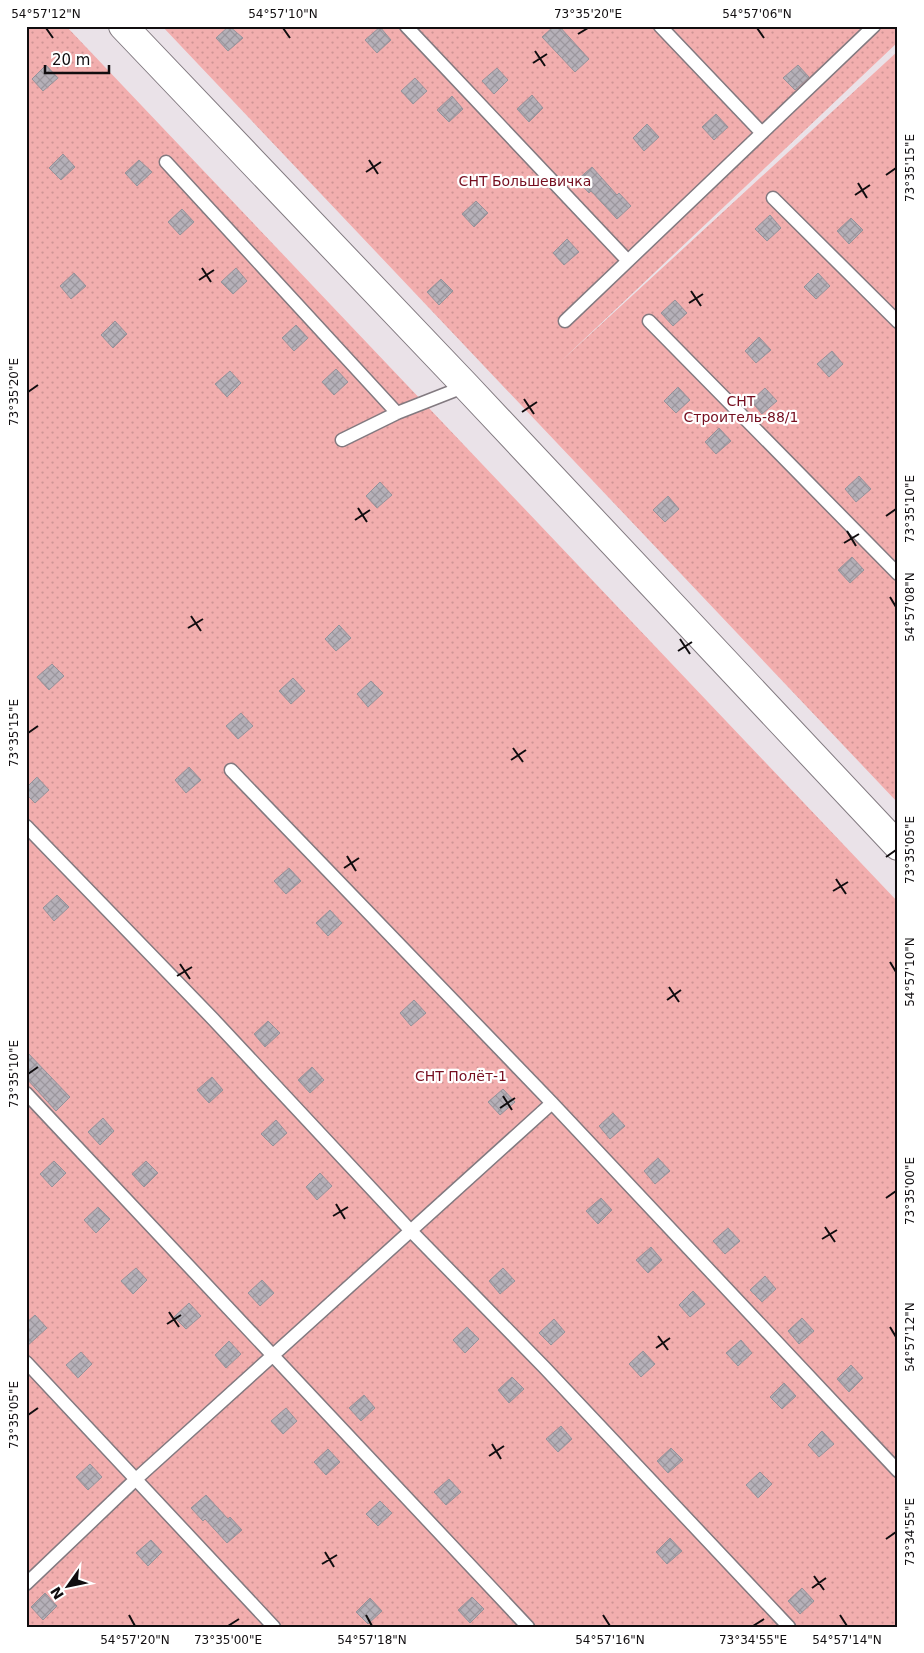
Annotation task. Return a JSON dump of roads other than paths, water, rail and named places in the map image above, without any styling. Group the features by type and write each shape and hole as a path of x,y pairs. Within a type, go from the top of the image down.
{"street":[{"path":"123,26 466,386 898,846"}],"lane":[{"path":"406,26 628,261"},
{"path":"660,26 762,133"},
{"path":"564,322 874,26"},
{"path":"166,162 397,413"},
{"path":"773,198 898,322"},
{"path":"649,321 898,574"},
{"path":"342,440 397,413 466,386"},
{"path":"232,770 552,1103 898,1471"},
{"path":"26,826 213,1019 410,1230 544,1367 789,1627"},
{"path":"26,1093 528,1627"},
{"path":"26,1584 135,1480 552,1103"},
{"path":"26,1362 274,1627"}],"park label":[{"name":"СНТ Большевичка","path":"525,181"},
{"name":"СНТ Строитель-88/1","path":"741,410"},
{"name":"СНТ Полёт-1","path":"461,1076"}]}
